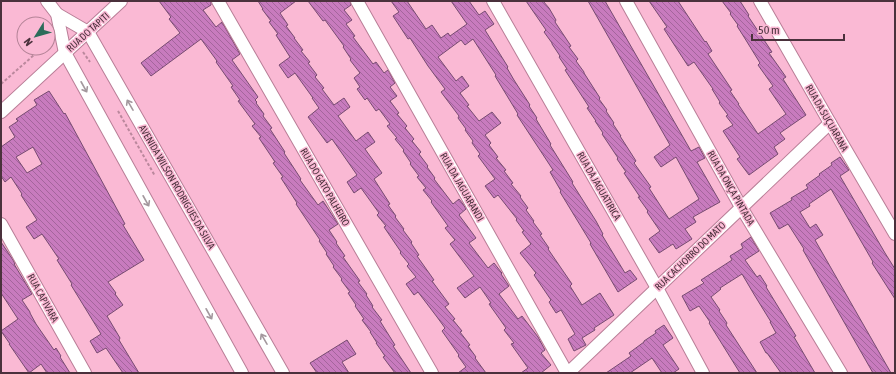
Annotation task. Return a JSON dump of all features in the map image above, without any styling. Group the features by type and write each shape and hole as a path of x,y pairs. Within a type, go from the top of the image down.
{"street":[{"name":"AVENIDA WILSON RODRIGUES DA SILVA","path":"47,1 57,14 88,32 284,373"},
{"name":"RUA DO TAPITI","path":"1,112 121,1"},
{"name":"RUA DO GATO PALHEIRO","path":"218,1 432,373"},
{"name":"RUA DA JAGUARANDI","path":"357,1 568,373"},
{"name":"RUA DA JAGUATIRICA","path":"493,1 657,288 703,373"},
{"name":"RUA DA ONÇA PINTADA","path":"626,1 741,207 841,373"},
{"name":"RUA DA SUÇUARANA","path":"760,1 895,234"},
{"name":"AVENIDA WILSON RODRIGUES DA SILVA","path":"57,14 65,53 242,373"},
{"name":"RUA CACHORRO DO MATO","path":"568,373 830,123"},
{"name":"RUA CAPIVARA","path":"1,224 85,373"}],"path":[{"path":"1,84 33,56"}],"building":[{"path":"159,1 211,1 211,5 203,10 216,27 222,22 240,54 232,60 258,97 255,100 257,102 256,103 272,128 270,129 301,179 300,180 318,205 323,201 338,224 329,230 345,256 343,257 360,281 358,282 367,294 366,295 373,306 372,307 382,320 380,321 395,345 393,346 411,373 395,373 383,357 385,356 362,320 364,319 348,293 350,292 333,267 334,266 326,254 327,253 319,241 320,240 281,178 283,177 273,163 275,162 259,138 261,137 252,126 255,124 238,101 240,100 231,87 233,86 201,39 151,76 141,63 180,33 169,19 171,17"},
{"path":"258,1 296,1 280,13 288,25 286,26 303,50 301,51 310,62 308,63 317,75 315,77 324,88 322,89 334,105 344,98 350,107 338,116 356,141 368,132 375,142 365,149 382,173 374,179 390,204 388,205 396,216 395,217 412,242 411,243 419,255 417,256 434,280 432,281 449,304 445,307 455,319 453,320 462,331 460,332 470,345 468,346 486,373 458,373 466,367 442,331 445,328 418,292 414,295 406,284 416,277 407,266 409,264 400,253 401,252 384,227 386,226 377,215 379,213 361,188 354,193 347,182 357,175 332,139 327,143 308,117 319,108 295,73 288,78 279,65 290,57 276,35 278,34 269,22 271,21"},
{"path":"308,1 350,1 351,5 344,10 352,20 346,24 355,36 353,37 373,64 376,62 384,73 388,70 395,83 390,87 397,96 390,101 399,113 397,114 407,126 405,128 414,139 412,141 421,152 419,154 428,166 427,167 435,178 434,179 453,204 459,199 463,204 466,209 459,215 476,238 469,243 488,268 494,263 502,273 501,274 509,286 499,294 518,319 522,316 538,337 545,350 541,353 551,365 541,373 521,373 528,368 511,344 514,343 504,330 506,328 489,304 491,303 480,287 465,298 457,288 474,276 450,244 455,240 445,228 448,226 423,190 426,188 417,177 419,176 410,164 411,163 403,151 404,150 395,139 397,138 387,126 390,124 379,109 376,111 367,98 365,100 357,89 360,87 354,78 360,73 350,60 351,59 343,47 344,46 325,20 323,21"},
{"path":"391,1 407,1 426,29 432,25 441,38 448,33 450,36 467,24 451,1 469,1 479,15 485,11 494,24 485,30 530,105 529,106 537,118 536,119 551,144 550,145 596,221 603,234 602,235 625,273 630,270 637,279 618,292 590,244 591,243 560,192 561,191 550,172 553,170 517,115 518,114 495,76 496,75 473,39 465,45 461,40 438,57 456,81 462,76 469,86 460,93 469,105 467,106 479,121 492,112 501,123 485,135 491,143 489,145 498,157 496,158 506,170 504,171 513,183 511,184 521,196 520,197 528,208 526,210 542,234 540,235 549,248 548,249 572,284 570,286 582,305 600,293 614,315 582,338 586,345 574,351 568,339 575,334 561,310 556,313 549,302 551,300 534,275 536,273 520,253 531,244 522,232 524,231 516,220 517,219 498,195 494,198 485,186 495,179 478,156 480,154 458,118 459,116 441,92 445,89 393,16 399,12"},
{"path":"526,1 543,1 549,8 556,20 555,22 571,46 569,47 578,59 576,61 600,98 599,99 614,123 613,124 636,161 634,163 651,187 649,188 669,219 699,199 676,157 661,167 654,157 670,145 588,1 605,1 691,151 699,147 705,158 697,162 720,202 693,217 696,222 685,229 692,239 676,249 673,244 659,253 649,239 660,231 624,173 626,172 587,108 589,107 565,70 567,69 559,57 560,56 544,32 546,30"},
{"path":"649,1 678,1 705,42 706,41 712,51 708,54 732,90 730,91 758,134 786,114 769,89 773,86 758,65 760,63 730,14 731,13 722,1 740,1 772,52 769,53 786,77 783,79 806,115 780,133 785,139 774,147 778,154 749,175 737,159 740,157 723,131 733,125 726,116 728,115 719,103 720,102 713,89 694,62 688,66 664,29 667,27"},
{"path":"49,91 64,114 65,113 125,224 123,225 144,260 108,282 123,305 107,316 120,338 119,340 139,373 123,373 106,348 97,353 90,341 101,334 57,260 59,259 42,234 34,239 26,227 37,220 21,195 22,194 11,177 5,182 1,176 1,147 15,137 9,127 18,121 16,119 37,105 34,100","holes":["33,147 42,164 27,173 16,157"]},
{"path":"840,157 849,170 840,176 895,269 895,299 872,263 873,262 831,189 800,212 810,228 816,224 823,235 815,240 891,373 873,373 803,250 804,249 788,224 779,229 770,213 792,200 791,198 808,188 806,185"},
{"path":"751,237 759,251 745,260 757,277 760,275 767,286 766,287 796,336 794,337 815,373 781,373 766,353 760,342 776,333 742,274 720,288 721,289 711,297 727,323 726,325 757,373 740,373 699,306 690,311 682,296 704,283 701,280 732,260 730,256 743,248 741,244"},
{"path":"1,242 32,294 22,300 54,350 56,348 70,373 47,373 41,364 29,373 1,331 18,319 1,293"},
{"path":"664,325 673,338 663,345 679,369 673,373 662,373 652,358 630,373 606,373 631,356 629,353 656,333 655,331"},
{"path":"347,340 356,354 342,362 349,373 317,373 310,363"}]}
